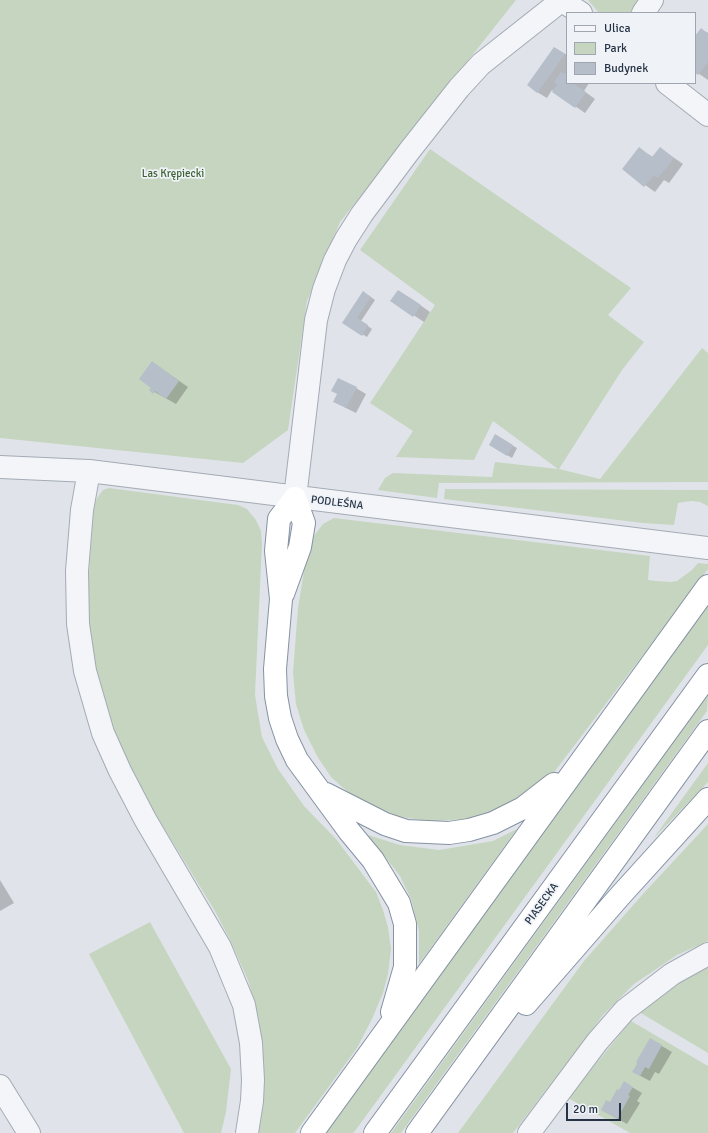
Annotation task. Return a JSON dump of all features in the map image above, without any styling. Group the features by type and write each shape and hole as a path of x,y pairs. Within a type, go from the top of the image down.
{"highway":[{"path":"294,498 279,519 276,551 281,599 275,670 276,696 280,718 287,739 297,760 373,860 399,903 405,924 405,967 401,987 386,1028"},
{"path":"312,1133 386,1028 409,1000 578,763 708,586"},
{"name":"PIASECKA","path":"376,1133 708,674"},
{"path":"422,1126 708,731"},
{"path":"321,792 385,824 406,831 449,833 469,830 493,823 523,808 544,793 578,763"},
{"path":"422,1126 619,897 708,799"}],"street":[{"path":"294,498 316,320 324,289 338,253 362,214 459,88 481,64 505,43 561,0 579,12"},
{"path":"643,12 652,0"},
{"path":"668,84 708,115"},
{"name":"PODLEŚNA","path":"0,467 89,472 673,545 708,548"},
{"path":"89,472 82,510 77,571 78,624 85,671 103,733 120,771 145,819 220,947 244,1005 251,1043 253,1080 247,1133"},
{"path":"529,1133 597,1042 625,1010 672,974 708,954"},
{"path":"0,1086 29,1133"}],"green space":[{"name":"Las Krępiecki","path":"0,0 516,0 340,222 307,301 288,430 243,463 0,438"},
{"path":"588,0 645,0 636,12 598,12"},
{"path":"430,149 631,288 608,315 644,342 622,370 559,469 600,479 702,348 708,353 708,482 439,483 437,498 378,490 385,478 393,473 492,477 495,462 558,469 493,421 474,460 396,457 413,431 370,403 435,305 360,250"},
{"path":"109,488 238,505 247,509 256,520 261,531 262,543 255,695 262,737 278,769 304,806 336,839 376,892 388,927 391,949 388,974 383,993 372,1019 357,1048 295,1133 257,1133 260,1119 264,1072 259,1019 248,980 215,911 153,810 125,756 107,712 95,669 87,605 94,506 97,498 103,490"},
{"path":"445,489 708,490 708,506 700,502 691,501 678,503 674,525 643,523 444,499"},
{"path":"334,518 650,556 648,580 671,582 677,581 692,570 698,563 708,564 708,569 552,775 502,808 467,819 431,821 400,817 371,805 349,793 331,777 317,756 304,730 296,704 293,673 298,608 305,565 313,537 323,524"},
{"path":"708,605 708,645 355,1131 353,1133 323,1133"},
{"path":"708,695 707,711 401,1133 391,1133"},
{"path":"708,763 708,782 653,839"},
{"path":"708,824 708,941 677,955 634,984 603,1015 513,1133 458,1133 584,961 643,894"},
{"path":"517,829 419,964 419,931 411,899 400,876 368,835 400,845 439,850 493,841"},
{"path":"150,922 231,1069 226,1112 221,1133 184,1133 89,954"},
{"path":"708,966 708,1053 639,1012 696,971"},
{"path":"631,1021 708,1066 708,1133 630,1133 568,1098"}],"building":[{"path":"701,28 708,34 708,62 698,75 696,74 696,35"},
{"path":"554,47 565,54 537,93 527,85"},
{"path":"561,72 565,74 566,72 566,84 574,84 586,92 575,108 552,92 557,85 554,82"},
{"path":"639,147 652,157 660,147 674,158 658,178 654,175 644,187 622,169"},
{"path":"398,290 421,305 413,317 390,301"},
{"path":"363,291 371,297 357,318 368,325 362,336 342,323"},
{"path":"152,361 179,381 166,399 155,391 153,394 149,390 151,388 139,379"},
{"path":"338,378 357,387 346,408 333,402 337,394 331,391"},
{"path":"495,434 513,445 507,456 489,445"},
{"path":"650,1038 662,1045 649,1069 645,1067 640,1076 632,1072"},
{"path":"624,1081 633,1087 628,1095 630,1096 617,1119 601,1110 606,1100 610,1102 617,1089 619,1090"}]}
